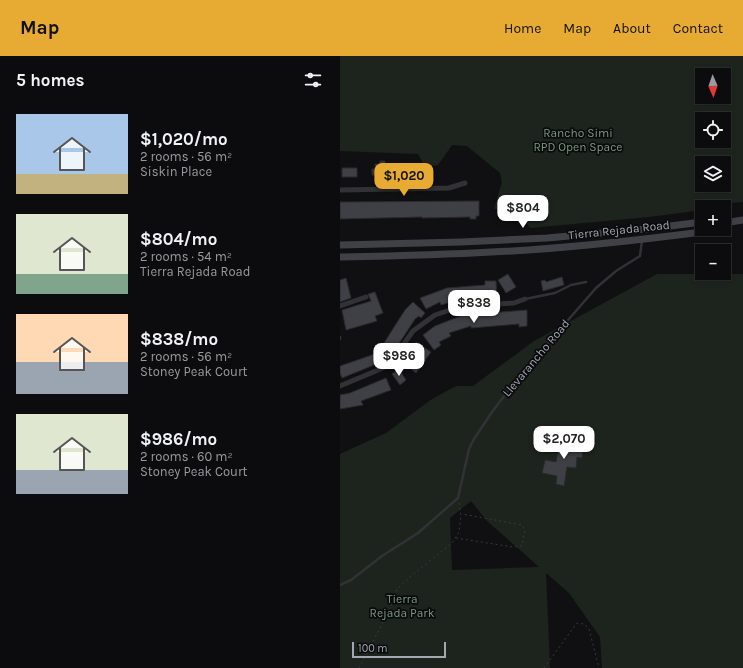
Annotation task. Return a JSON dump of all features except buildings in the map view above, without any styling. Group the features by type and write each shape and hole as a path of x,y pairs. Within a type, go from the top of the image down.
{"main road":[{"path":"731,222 743,220"},
{"name":"Tierra Rejada Road","path":"340,244 547,238 695,223"},
{"name":"Tierra Rejada Road","path":"340,257 565,248 695,233"}],"street":[{"path":"340,190 449,188 465,184"},
{"path":"340,306 366,297"},
{"path":"340,386 383,368 391,362 413,331 435,315 462,306 514,302 525,299"}],"lane":[{"name":"Llevarancho Road","path":"458,498 469,449 492,412 521,374 596,288 616,271 640,256 642,240"},
{"path":"525,299 555,293 571,285 586,282"},
{"path":"340,584 351,580 382,556 418,533 458,498"}],"path":[{"path":"359,668 388,613 397,590 410,577 452,543 459,532 461,514 458,498"},
{"path":"455,538 513,547 522,546 525,530 522,525 461,514"},
{"path":"544,668 577,623 584,624 589,629 599,668"}],"green space":[{"name":"Rancho Simi RPD Open Space","path":"340,56 743,56 743,202 731,203 731,200 695,200 695,211 649,217 530,228 519,215 511,211 494,209 502,182 500,173 467,146 452,145 438,165 425,167 418,154 340,151"},
{"name":"Tierra Rejada Park","path":"657,274 695,274 695,280 731,280 731,274 743,274 743,668 602,668 600,637 569,593 546,573 550,668 340,668 340,454 386,433 432,399 456,386 473,386 534,341","holes":["471,501 487,521 539,567 452,570 450,518"]}]}
